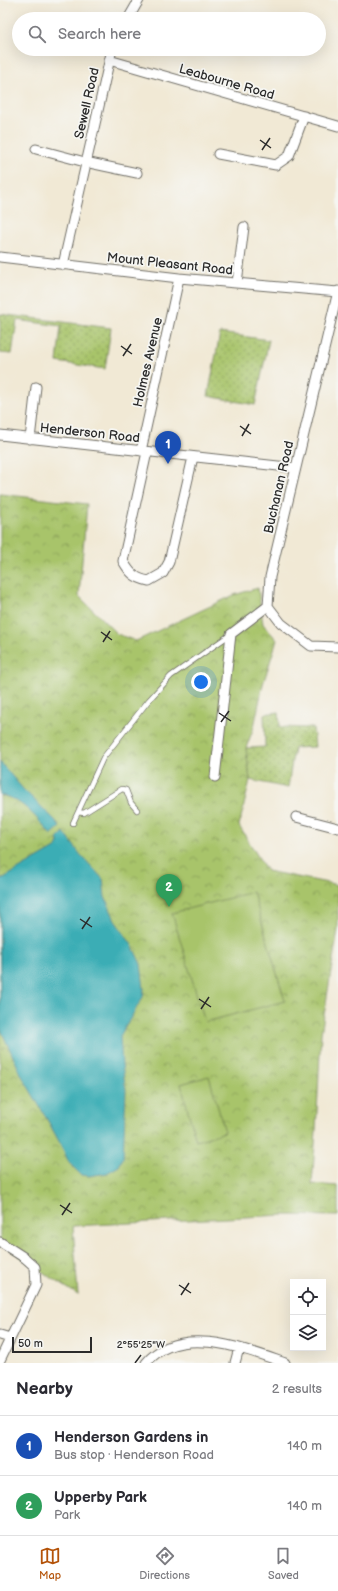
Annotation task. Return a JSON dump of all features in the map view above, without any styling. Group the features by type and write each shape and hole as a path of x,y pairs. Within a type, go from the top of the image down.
{"street":[{"path":"132,12 139,0"},
{"name":"Sewell Road","path":"63,265 110,56"},
{"name":"Leabourne Road","path":"109,60 338,126"},
{"path":"218,154 276,165 289,156 304,116"},
{"path":"36,149 85,162 137,172"},
{"path":"237,283 244,227"},
{"name":"Mount Pleasant Road","path":"0,257 179,278 338,292"},
{"name":"Holmes Avenue","path":"179,278 123,561 129,571 138,579 148,582 163,573 169,562 193,457"},
{"name":"Buchanan Road","path":"268,606 270,577 338,292"},
{"path":"30,439 36,387"},
{"name":"Henderson Road","path":"0,435 296,468"},
{"path":"214,776 231,634 268,606 281,623 311,646 338,647 338,650"},
{"path":"296,816 338,828"},
{"path":"0,1242 25,1258 35,1267 36,1285 0,1360"},
{"path":"0,1335 10,1338"},
{"path":"146,1363 167,1346 191,1341 211,1342 239,1348 285,1363"},
{"path":"235,1363 239,1348"}],"lane":[{"path":"73,823 103,758 149,700 171,676 231,634"},
{"path":"78,812 84,813 122,789 126,790 130,803 137,810"}],"green space":[{"path":"0,314 111,328 105,369 57,362 61,326 17,320 12,354 0,353"},
{"path":"220,333 269,340 255,405 208,396"},
{"path":"0,494 87,504 79,596 117,634 136,641 234,595 258,588 263,624 277,640 263,684 254,727 246,748 250,780 239,826 267,871 338,885 338,929 321,1034 312,1184 338,1186 338,1216 284,1215 73,1226 78,1295 0,1242"},
{"path":"279,712 280,727 313,728 315,747 294,748 288,788 250,780 246,748 265,747 264,714"},
{"path":"253,892 285,1001 205,1022 172,913"},
{"path":"209,1076 225,1132 196,1141 181,1084"}],"water":[{"path":"0,762 23,789 55,820 60,827 51,835 35,816 22,805 15,800 0,795"},
{"path":"64,832 80,854 103,879 105,897 116,922 132,945 141,964 144,989 143,997 120,1036 122,1065 126,1090 123,1158 119,1166 107,1173 89,1176 81,1175 69,1163 48,1121 22,1076 0,1028 0,880 57,847 59,843 57,839"}],"place":[{"name":"Henderson Gardens in","path":"168,464"},
{"name":"Upperby Park","path":"169,907"}]}
